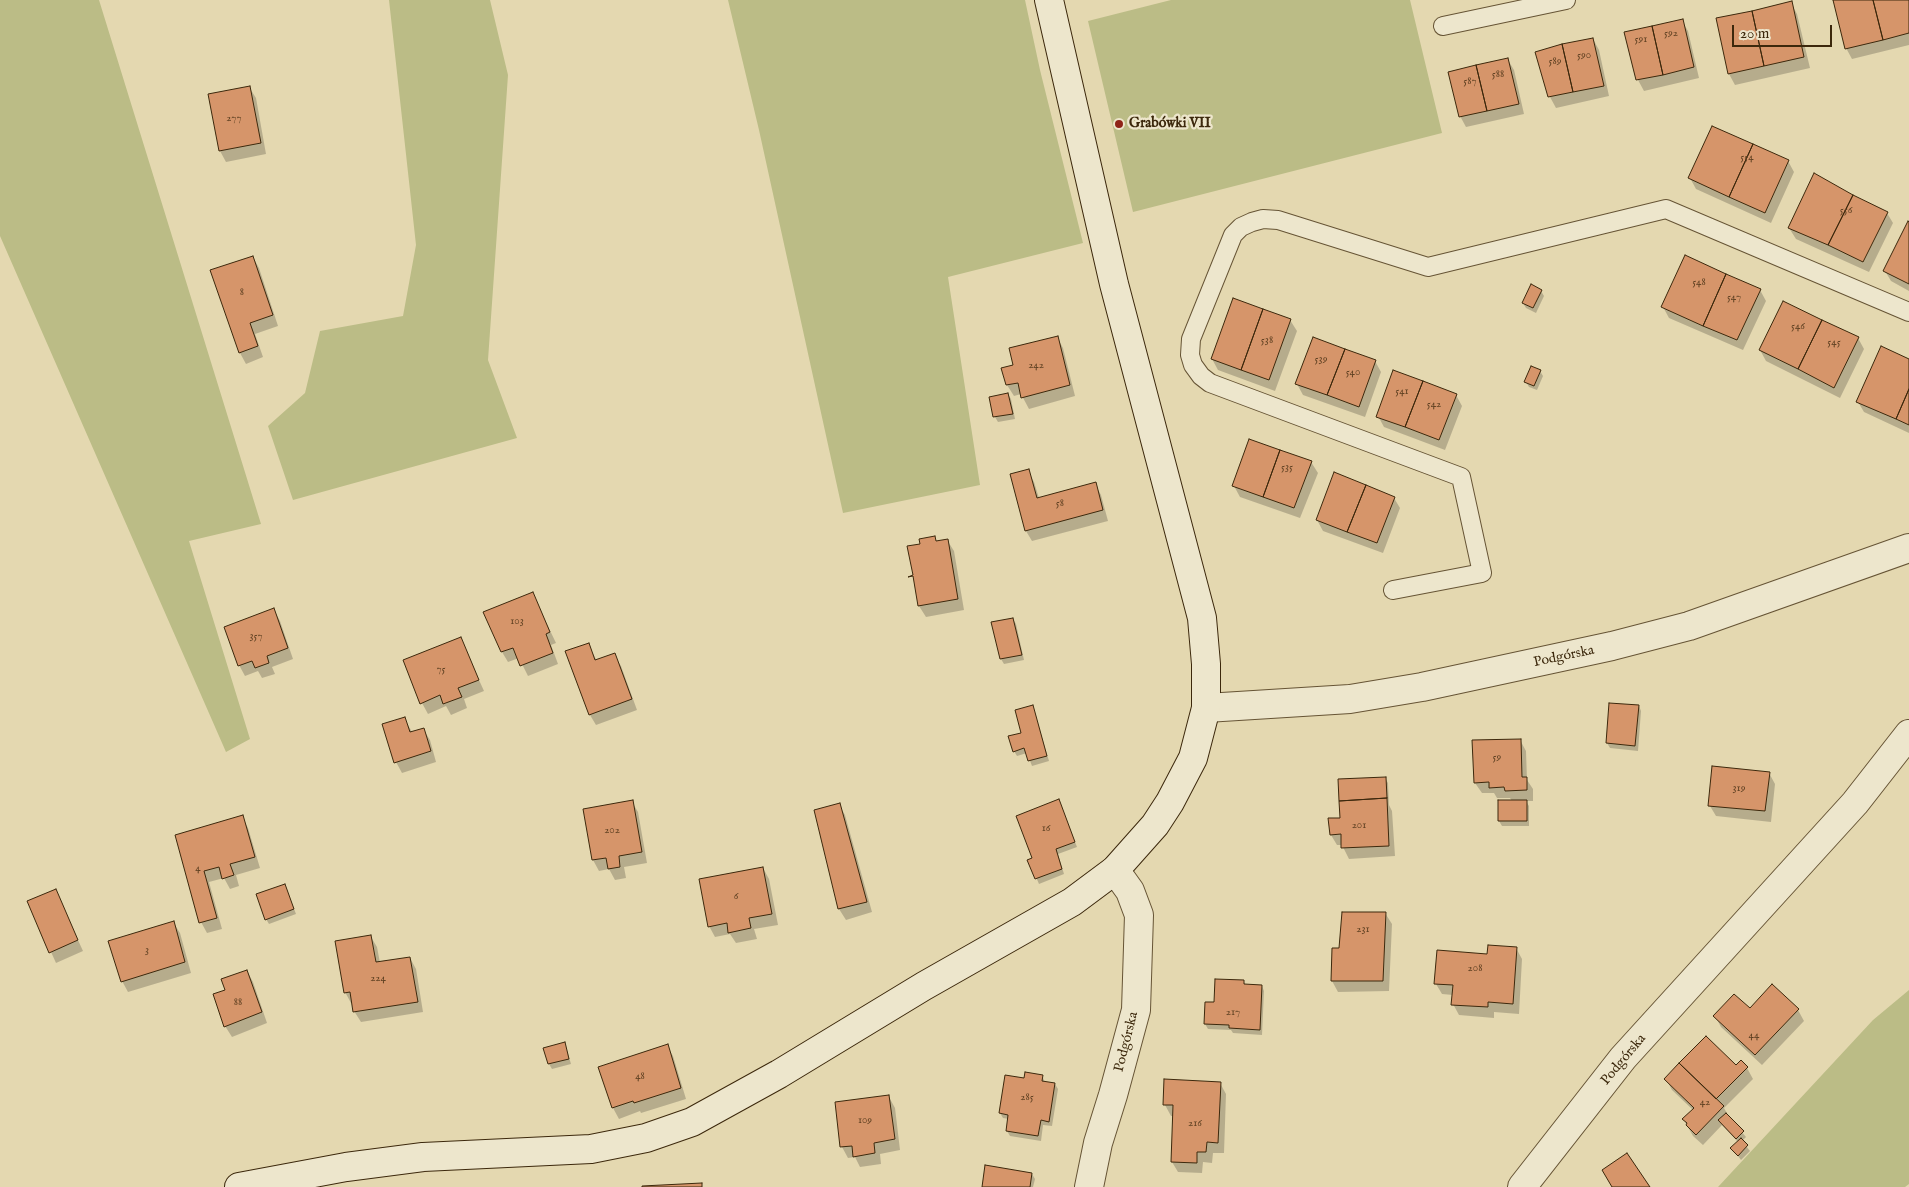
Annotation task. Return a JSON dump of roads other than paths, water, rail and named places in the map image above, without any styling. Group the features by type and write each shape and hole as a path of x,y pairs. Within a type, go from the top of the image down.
{"street":[{"path":"239,1187 346,1167 423,1158 592,1149 646,1138 692,1122 779,1074 924,986 1072,902 1115,870 1155,825 1170,802 1193,758 1206,708 1206,664 1202,618 1112,275 1049,0"},
{"name":"Podgórska","path":"1206,708 1350,699 1422,687 1612,646 1689,626 1909,548"},
{"name":"Podgórska","path":"1522,1187 1623,1058 1855,803 1909,734"},
{"name":"Podgórska","path":"1089,1187 1098,1142 1114,1095 1136,1010 1139,915 1130,891 1115,870"}],"lane":[{"path":"1443,26 1566,0"},
{"path":"1392,590 1482,573 1461,477 1210,383 1201,376 1193,365 1190,355 1191,339 1232,235 1246,224 1263,219 1278,220 1428,267 1666,209 1909,312"}],"place":[{"name":"Grabówki VII","path":"1119,124"}]}
